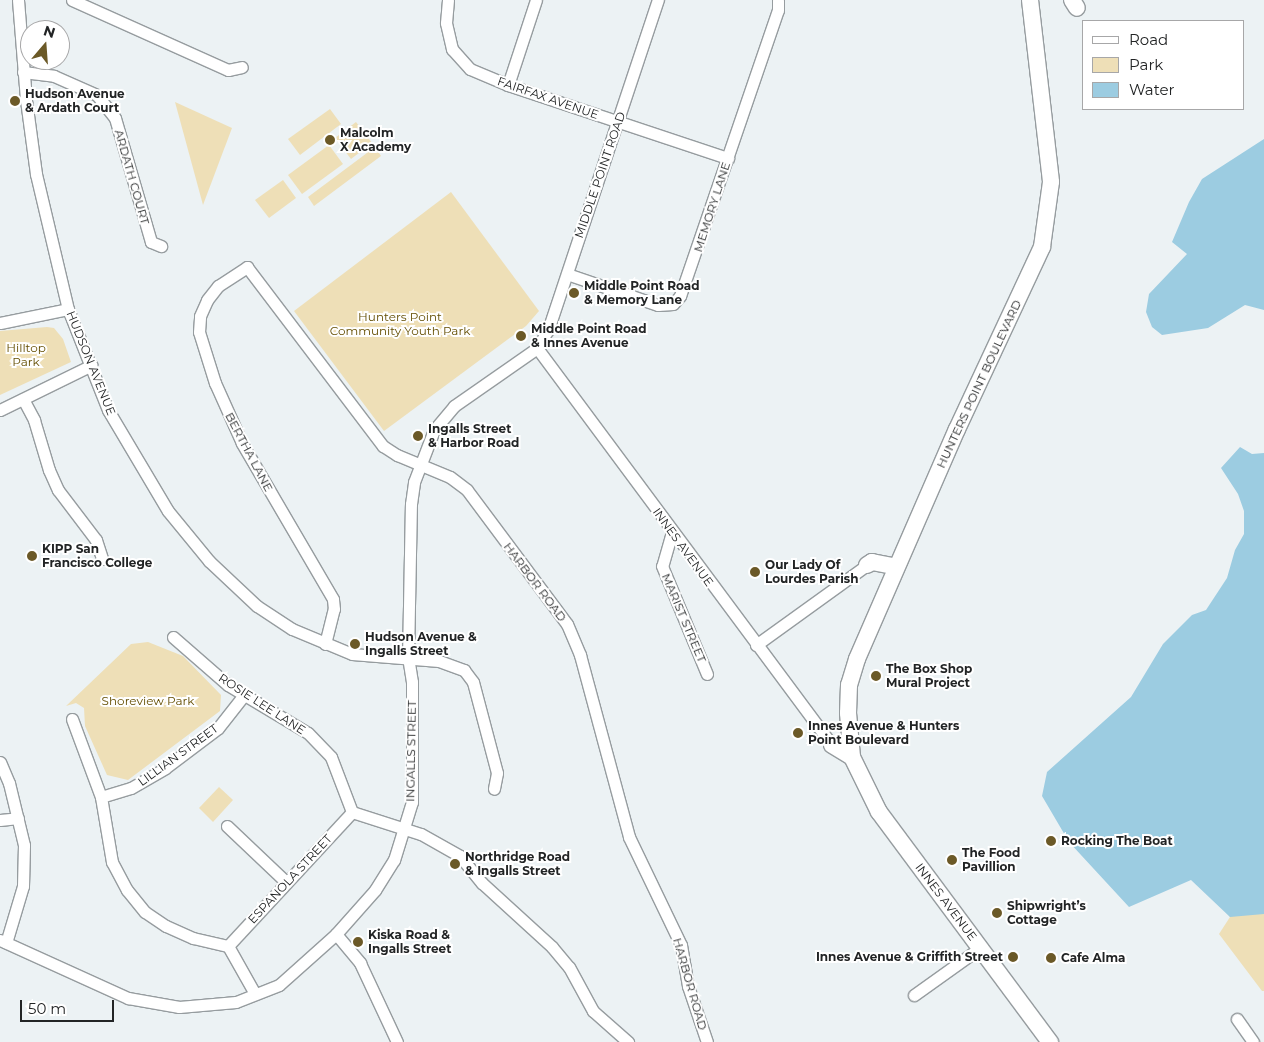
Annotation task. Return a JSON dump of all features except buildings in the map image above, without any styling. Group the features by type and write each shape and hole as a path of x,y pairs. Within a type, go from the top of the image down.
{"main road":[{"name":"HUNTERS POINT BOULEVARD","path":"852,757 848,713 849,685 857,659 896,568 1042,247 1051,182 1030,0"},
{"path":"867,565 872,562 896,568"},
{"path":"832,745 852,757"},
{"name":"INNES AVENUE","path":"852,757 879,812 1050,1042"}],"street":[{"name":"HUDSON AVENUE","path":"18,0 23,72 36,174 68,309 92,365 108,410 168,511 204,554 257,606 292,628 326,644 372,657 408,658 452,664 464,670 474,682 497,773 494,789"},
{"path":"72,0 228,70 242,67"},
{"name":"FAIRFAX AVENUE","path":"448,0 446,23 452,49 470,69 508,85 728,158"},
{"path":"508,85 536,0"},
{"name":"MIDDLE POINT ROAD","path":"537,348 548,330 658,0"},
{"name":"MEMORY LANE","path":"566,274 658,305 673,304 685,288 778,10 778,0"},
{"name":"ARDATH COURT","path":"23,72 54,76 97,95 114,118 151,242 160,246"},
{"name":"HARBOR ROAD","path":"247,267 383,446 420,465 450,477 467,490 567,624 580,655 629,837 681,945 688,986 707,1042"},
{"name":"BERTHA LANE","path":"247,267 218,286 207,300 200,316 199,332 214,384 242,443 333,599 334,609 326,644"},
{"path":"0,323 68,309"},
{"name":"INGALLS STREET","path":"3,942 128,998 179,1006 208,1006 236,1002 279,985 336,934 375,890 394,860 412,802 412,682 408,658 411,504 420,465 434,430 454,406 537,348"},
{"name":"INNES AVENUE","path":"537,348 832,745"},
{"path":"0,410 92,365"},
{"path":"23,399 34,420 48,470 58,490 96,540 102,559"},
{"name":"MARIST STREET","path":"672,532 662,566 707,674"},
{"path":"756,645 867,565"},
{"name":"ROSIE LEE LANE","path":"173,638 228,685 308,733 331,758 352,812"},
{"name":"LILLIAN STREET","path":"101,797 131,788 165,768 218,728 244,695"},
{"path":"72,719 101,797 112,862 134,898 145,912 166,926 193,938 228,946 255,994"},
{"path":"0,762 9,783 24,845 23,886 3,942"},
{"path":"352,812 443,843 460,856 482,884 552,947 569,967 593,1012 628,1042"},
{"name":"ESPANOLA STREET","path":"228,946 352,812"},
{"path":"0,820 18,818"},
{"path":"227,826 286,882"},
{"path":"336,934 360,963 397,1042"},
{"path":"914,995 980,948"},
{"path":"1236,1019 1253,1042"}],"green space":[{"path":"175,102 232,128 203,205"},
{"path":"330,109 341,124 300,155 288,139"},
{"path":"356,122 372,143 351,159 335,138"},
{"path":"329,145 343,164 302,194 288,175"},
{"path":"375,147 381,156 314,206 308,197"},
{"path":"283,180 296,198 269,218 255,200"},
{"name":"Hunters Point Community Youth Park","path":"451,192 539,311 526,326 384,431 294,311"},
{"name":"Hilltop Park","path":"54,328 63,339 71,362 0,395 0,331"},
{"name":"Shoreview Park","path":"148,642 183,656 221,695 220,711 128,780 107,775 85,726 84,708 76,703 66,706 131,644"},
{"path":"219,787 233,800 213,822 199,808"},
{"path":"1264,906 1264,991 1262,991 1219,934 1230,917 1226,912"}],"water":[{"path":"1264,139 1264,310 1245,305 1208,328 1162,335 1152,327 1146,312 1149,294 1187,254 1172,242 1189,202 1202,179"},
{"path":"1240,447 1252,454 1264,453 1264,914 1230,917 1191,880 1129,907 1069,842 1042,796 1047,772 1131,697 1163,644 1192,615 1206,610 1227,578 1235,550 1244,534 1244,511 1238,494 1221,468"}],"place":[{"name":"Hudson Avenue & Ardath Court","path":"15,101"},
{"name":"Malcolm X Academy","path":"330,140"},
{"name":"Middle Point Road & Memory Lane","path":"574,293"},
{"name":"Middle Point Road & Innes Avenue","path":"521,336"},
{"name":"Ingalls Street & Harbor Road","path":"418,436"},
{"name":"KIPP San Francisco College","path":"32,556"},
{"name":"Our Lady Of Lourdes Parish","path":"755,572"},
{"name":"Hudson Avenue & Ingalls Street","path":"355,644"},
{"name":"The Box Shop Mural Project","path":"876,676"},
{"name":"Innes Avenue & Hunters Point Boulevard","path":"798,733"},
{"name":"Rocking The Boat","path":"1051,841"},
{"name":"The Food Pavillion","path":"952,860"},
{"name":"Northridge Road & Ingalls Street","path":"455,864"},
{"name":"Shipwright’s Cottage","path":"997,913"},
{"name":"Kiska Road & Ingalls Street","path":"358,942"},
{"name":"Innes Avenue & Griffith Street","path":"1013,957"},
{"name":"Cafe Alma","path":"1051,958"}]}
